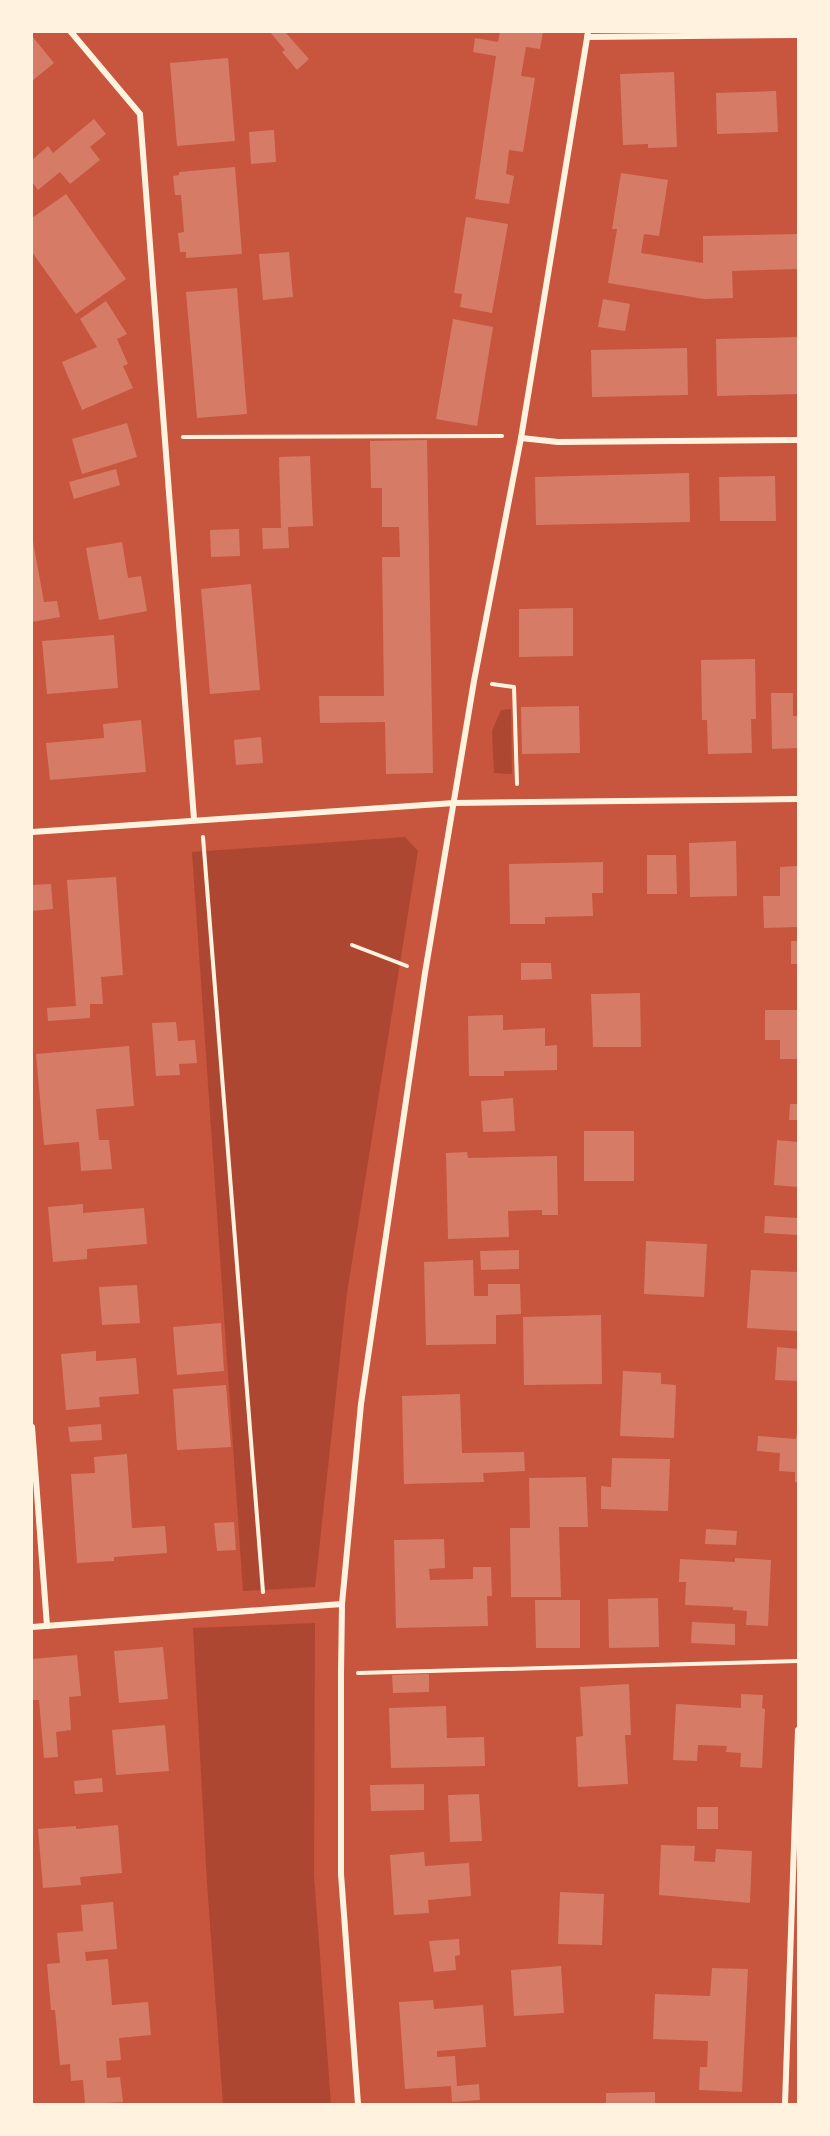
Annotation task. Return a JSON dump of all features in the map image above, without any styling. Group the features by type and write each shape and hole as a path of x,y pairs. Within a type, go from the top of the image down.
{"street":[{"path":"71,32 140,114 164,437 198,819"},
{"path":"358,2104 341,1874 341,1674 342,1604 361,1404 425,973 474,681 521,438 588,34 798,35"},
{"path":"521,438 558,442 798,440"},
{"path":"32,832 454,803 798,799"},
{"path":"32,1427 47,1626"},
{"path":"32,1627 342,1604"},
{"path":"785,2104 798,1730"}],"path":[{"path":"164,437 487,434 521,438"},
{"path":"474,681 514,687 518,802"},
{"path":"198,819 265,1610"},
{"path":"352,945 425,973"},
{"path":"341,1674 798,1661"}],"shaded area":[{"path":"511,709 512,774 494,773 492,731 501,710"},
{"path":"405,837 418,851 347,1293 315,1587 243,1591 192,852"},
{"path":"315,1623 314,1875 331,2104 223,2104 207,1883 193,1628"}],"building":[{"path":"270,32 285,32 309,59 297,70 282,52 285,50"},
{"path":"500,32 543,32 540,49 526,47 521,76 535,78 523,152 509,150 506,174 514,176 509,204 475,199 496,56 473,52 475,38 498,42"},
{"path":"32,36 54,63 32,81"},
{"path":"228,58 235,141 177,146 170,63"},
{"path":"674,72 677,147 648,148 648,144 623,145 620,74"},
{"path":"776,91 778,132 717,134 716,93"},
{"path":"94,119 106,134 90,147 100,160 70,184 60,172 38,190 32,182 32,160 48,146 53,153"},
{"path":"274,130 276,162 251,164 249,132"},
{"path":"235,167 242,254 186,258 186,252 180,252 178,233 184,232 181,195 175,195 173,176 179,175 179,172"},
{"path":"621,173 668,180 659,236 644,234 641,253 703,263 703,236 798,234 798,269 732,271 733,298 704,299 608,283 617,229 612,229"},
{"path":"66,194 126,279 76,314 32,252 32,218"},
{"path":"466,217 508,224 492,313 460,307 462,294 454,293"},
{"path":"289,252 293,297 263,300 259,254"},
{"path":"237,288 247,414 197,418 186,292"},
{"path":"603,299 630,304 625,331 598,327"},
{"path":"106,301 127,334 117,339 128,364 123,366 133,388 82,410 62,362 97,347 80,319"},
{"path":"453,319 493,327 477,426 436,419"},
{"path":"798,337 798,394 717,396 716,339"},
{"path":"687,348 688,395 592,397 591,350"},
{"path":"127,423 137,457 82,474 72,439"},
{"path":"427,440 433,773 386,774 385,722 320,723 319,696 384,696 382,557 400,557 399,527 382,527 382,488 371,488 370,441"},
{"path":"310,456 313,526 288,527 289,548 263,549 262,528 281,528 279,457"},
{"path":"116,469 120,485 74,499 69,482"},
{"path":"689,473 690,522 536,525 535,477"},
{"path":"775,476 776,521 720,521 719,477"},
{"path":"239,529 240,556 211,557 210,530"},
{"path":"32,536 44,602 57,601 60,617 32,622"},
{"path":"122,542 128,578 141,576 147,611 99,620 86,548"},
{"path":"251,584 260,690 210,694 201,589"},
{"path":"573,608 573,656 519,657 519,609"},
{"path":"114,635 118,688 47,694 42,641"},
{"path":"755,659 756,719 751,719 752,753 708,754 707,720 702,720 701,660"},
{"path":"771,693 793,693 793,716 798,716 798,748 772,749"},
{"path":"579,706 580,753 522,754 521,707"},
{"path":"141,720 146,772 50,780 46,743 104,738 103,724"},
{"path":"261,737 263,763 236,765 234,740"},
{"path":"736,841 737,896 690,897 689,843"},
{"path":"647,855 676,855 677,894 647,894"},
{"path":"603,862 603,893 592,893 593,916 545,917 545,924 510,924 509,864"},
{"path":"798,866 798,927 764,928 763,896 780,896 780,867"},
{"path":"116,877 123,975 101,977 103,1004 90,1004 90,1018 48,1021 47,1008 76,1006 67,880"},
{"path":"51,884 53,909 32,911 32,885"},
{"path":"791,941 798,941 798,964 791,964"},
{"path":"521,963 551,963 552,979 521,980"},
{"path":"640,993 641,1047 593,1047 591,994"},
{"path":"765,1010 798,1010 798,1059 780,1059 780,1040 765,1040"},
{"path":"503,1015 503,1030 545,1028 545,1046 557,1045 557,1070 504,1071 504,1076 469,1076 468,1016"},
{"path":"176,1022 178,1041 195,1040 197,1063 179,1064 180,1075 156,1076 152,1023"},
{"path":"129,1046 134,1106 96,1109 99,1140 109,1140 112,1169 81,1171 79,1142 44,1145 36,1054"},
{"path":"513,1098 515,1131 483,1132 481,1101"},
{"path":"790,1104 798,1104 798,1120 789,1120"},
{"path":"584,1131 634,1131 634,1181 584,1181"},
{"path":"777,1140 798,1142 798,1187 774,1185"},
{"path":"467,1152 468,1158 557,1156 558,1215 542,1215 542,1210 508,1211 509,1237 448,1239 446,1153"},
{"path":"83,1204 83,1213 144,1208 147,1244 87,1249 87,1259 53,1262 48,1207"},
{"path":"765,1216 798,1218 798,1235 764,1233"},
{"path":"646,1241 707,1244 704,1297 644,1294"},
{"path":"519,1250 519,1269 481,1270 480,1251"},
{"path":"473,1260 474,1296 488,1296 488,1284 520,1284 521,1314 496,1315 496,1344 426,1345 424,1262"},
{"path":"751,1270 798,1272 798,1331 747,1328"},
{"path":"137,1285 140,1323 102,1325 99,1287"},
{"path":"601,1315 602,1384 524,1385 523,1317"},
{"path":"221,1323 224,1371 177,1375 173,1327"},
{"path":"777,1347 798,1349 798,1381 775,1380"},
{"path":"96,1351 96,1361 136,1358 139,1394 99,1397 100,1407 66,1410 61,1354"},
{"path":"623,1371 661,1373 661,1384 676,1385 674,1438 620,1436"},
{"path":"226,1385 231,1447 177,1450 173,1389"},
{"path":"460,1394 462,1453 524,1452 525,1471 483,1473 484,1482 404,1484 402,1396"},
{"path":"101,1424 102,1440 70,1442 68,1427"},
{"path":"797,1432 798,1483 795,1482 795,1472 779,1471 780,1453 757,1451 758,1436 796,1439"},
{"path":"127,1454 132,1528 165,1526 167,1553 114,1557 114,1561 77,1563 71,1474 95,1473 94,1457"},
{"path":"612,1458 670,1459 668,1511 601,1509 601,1486 611,1487"},
{"path":"586,1477 588,1527 559,1527 561,1597 511,1597 510,1528 530,1528 529,1478"},
{"path":"234,1522 236,1550 217,1551 214,1523"},
{"path":"706,1529 737,1531 736,1545 705,1544"},
{"path":"444,1539 445,1568 429,1569 430,1580 473,1579 473,1567 491,1567 492,1596 487,1596 488,1626 396,1628 394,1540"},
{"path":"735,1558 771,1560 768,1626 746,1625 747,1611 733,1610 733,1607 685,1605 686,1582 679,1582 680,1559 735,1562"},
{"path":"658,1598 659,1647 609,1648 608,1599"},
{"path":"535,1600 580,1600 580,1648 536,1648"},
{"path":"692,1622 735,1624 735,1645 691,1643"},
{"path":"163,1647 168,1699 119,1703 114,1651"},
{"path":"77,1655 81,1696 69,1697 71,1730 56,1732 58,1757 44,1758 39,1700 32,1700 32,1659"},
{"path":"429,1674 429,1692 393,1693 392,1675"},
{"path":"629,1684 631,1735 625,1735 628,1784 578,1787 576,1737 583,1736 580,1687"},
{"path":"741,1694 763,1695 762,1708 765,1709 762,1768 740,1767 741,1753 726,1752 727,1746 698,1745 697,1761 673,1760 676,1704 741,1708"},
{"path":"446,1706 447,1738 484,1737 485,1766 391,1768 389,1708"},
{"path":"165,1725 169,1771 116,1775 112,1730"},
{"path":"102,1778 103,1792 75,1794 74,1781"},
{"path":"424,1784 424,1810 371,1811 370,1785"},
{"path":"479,1794 482,1841 450,1842 448,1795"},
{"path":"697,1807 718,1807 718,1829 697,1829"},
{"path":"118,1825 122,1873 80,1877 81,1885 43,1888 38,1829 76,1826 76,1829"},
{"path":"661,1845 695,1846 694,1861 715,1862 716,1849 752,1851 750,1903 659,1895"},
{"path":"424,1852 425,1866 469,1863 471,1896 428,1900 429,1913 394,1915 390,1855"},
{"path":"560,1892 604,1894 602,1945 558,1944"},
{"path":"113,1902 117,1949 85,1952 86,1961 108,1959 112,2005 148,2002 151,2035 119,2038 121,2060 106,2061 107,2078 120,2077 123,2102 85,2104 83,2080 71,2081 70,2064 60,2065 55,2010 51,2010 47,1964 60,1963 57,1933 83,1931 81,1905"},
{"path":"459,1939 460,1955 455,1956 456,1970 434,1972 429,1941"},
{"path":"561,1966 564,2013 514,2016 511,1970"},
{"path":"712,1968 748,1969 742,2092 699,2090 700,2067 707,2067 708,2041 653,2039 655,1994 710,1996"},
{"path":"433,2000 434,2009 483,2005 486,2047 437,2051 437,2057 455,2056 457,2086 479,2084 480,2100 452,2102 451,2086 405,2089 399,2002"},
{"path":"655,2092 655,2104 606,2104 606,2093"}]}
